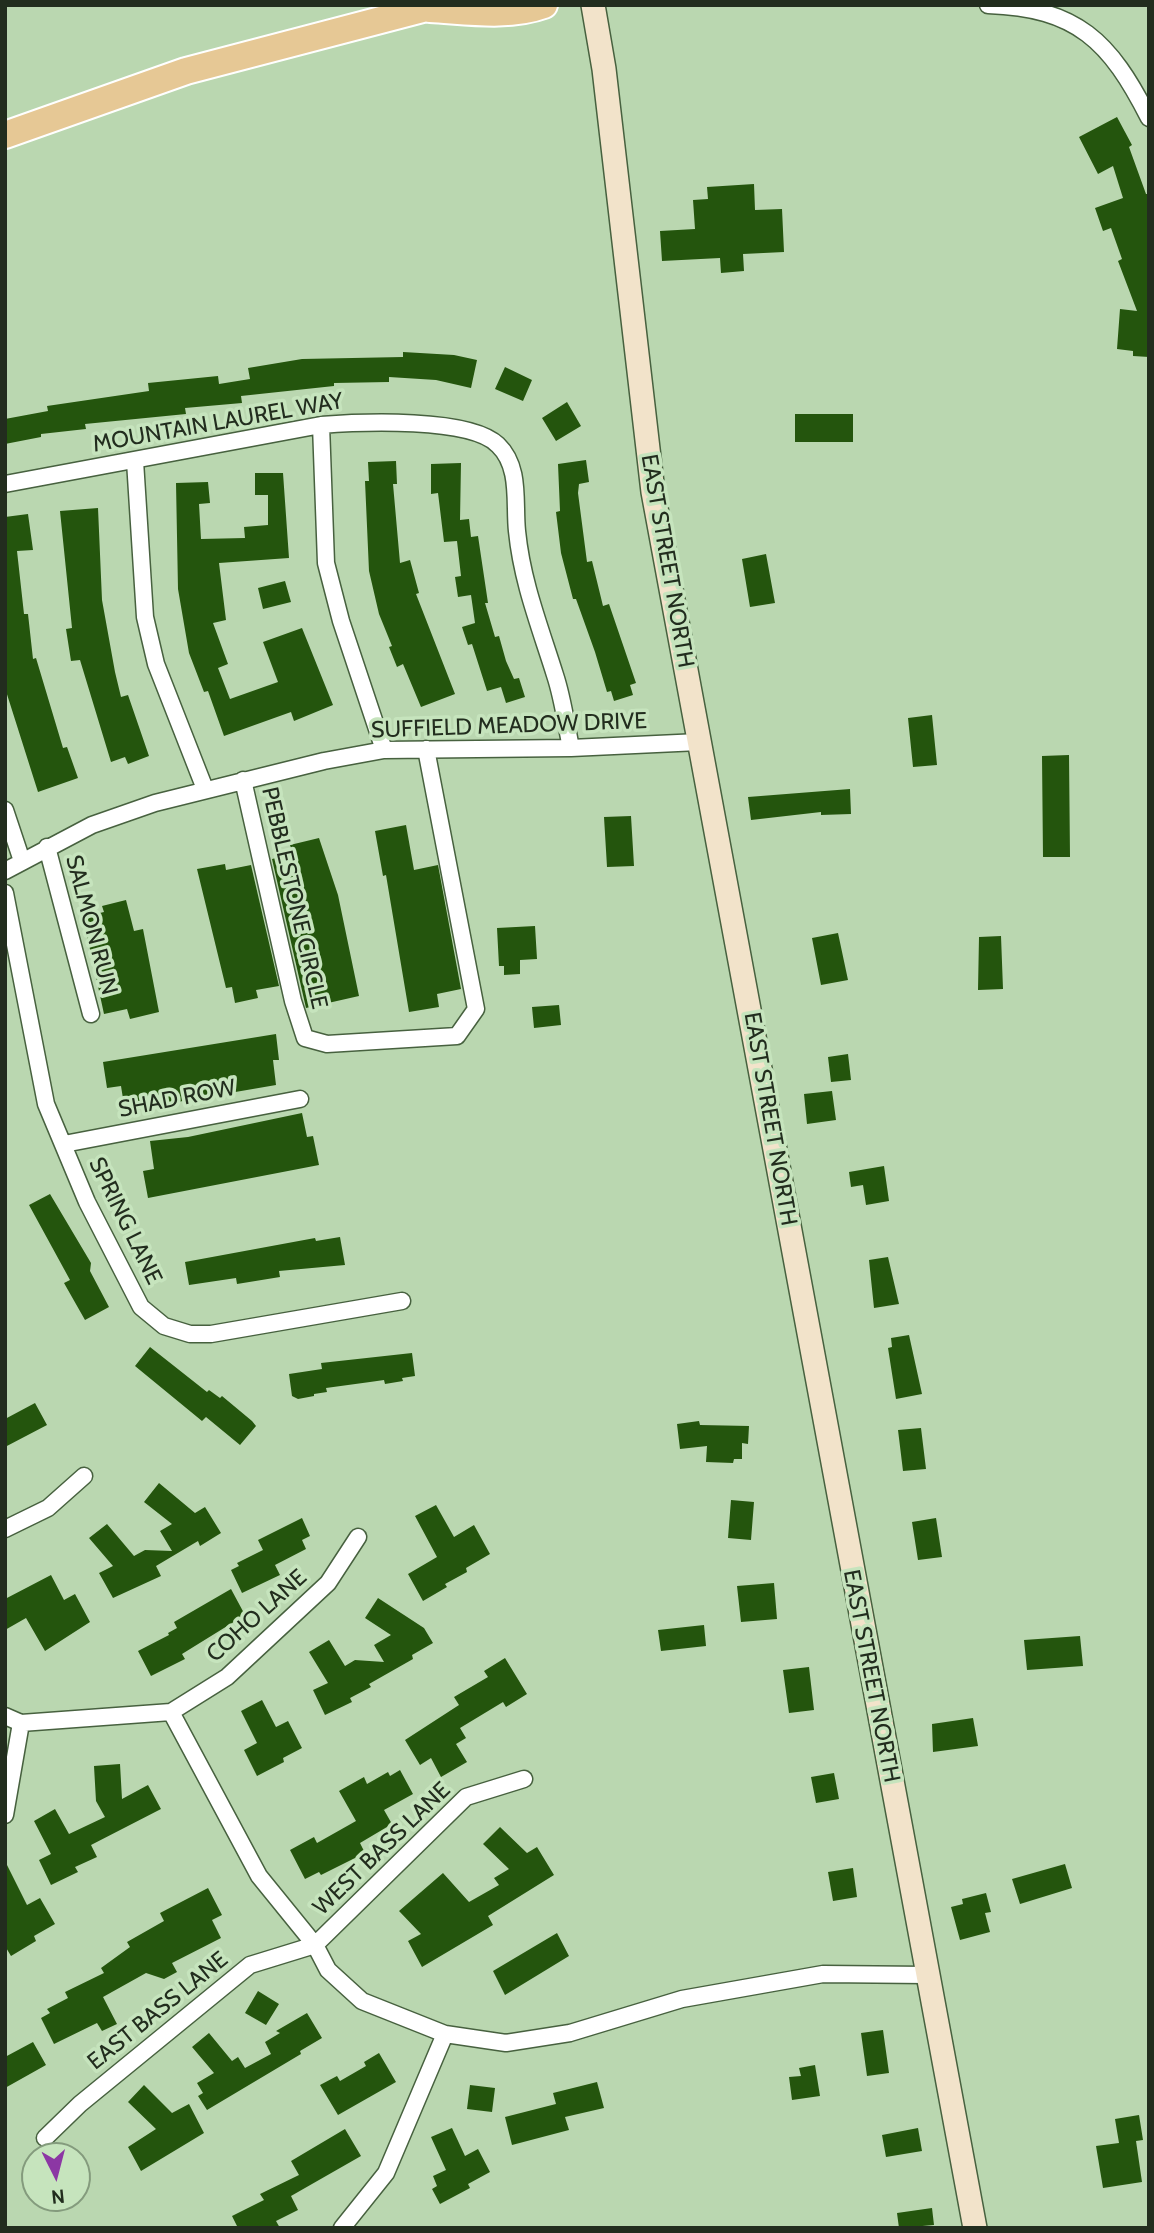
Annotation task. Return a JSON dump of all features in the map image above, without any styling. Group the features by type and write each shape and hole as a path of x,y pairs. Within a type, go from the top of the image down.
{"main road":[{"path":"5,135 210,64 434,7 488,13 532,9 544,5"},
{"name":"EAST STREET NORTH","path":"593,5 604,69 653,492 975,2228"}],"street":[{"path":"988,5 1046,13 1086,30 1115,59 1149,118"},
{"name":"MOUNTAIN LAUREL WAY","path":"5,484 321,425 371,421 444,427 476,433 496,443 508,457 514,474 522,567 537,625 556,677 571,748"},
{"path":"321,425 326,564 341,621 384,750"},
{"path":"135,461 145,617 156,664 205,789"},
{"name":"SUFFIELD MEADOW DRIVE","path":"5,871 47,846 92,825 205,789 384,750 571,748 699,742"},
{"name":"PEBBLESTONE CIRCLE","path":"243,780 293,1000 305,1038 327,1044 457,1036 476,1009 426,749"},
{"path":"5,810 22,862"},
{"name":"SALMON RUN","path":"47,846 91,1014"},
{"name":"SPRING LANE","path":"5,892 46,1104 87,1202 141,1307 164,1326 190,1334 211,1335 402,1301"},
{"name":"SHAD ROW","path":"64,1144 300,1099"},
{"path":"5,1529 48,1508 85,1476"},
{"name":"COHO LANE","path":"171,1712 227,1677 328,1583 358,1537"},
{"path":"5,1716 21,1724 171,1712 259,1876 315,1945 328,1970 362,2001 445,2034 506,2043 570,2033 682,1999 823,1974 927,1975"},
{"path":"5,1815 21,1724"},
{"name":"WEST BASS LANE","path":"315,1945 466,1797 524,1779"},
{"name":"EAST BASS LANE","path":"45,2138 80,2104 250,1965 315,1945"},
{"path":"342,2228 386,2173 445,2034"}],"building":[{"path":"1117,117 1132,145 1129,147 1146,194 1149,194 1149,357 1133,356 1133,351 1117,349 1120,309 1137,311 1118,261 1122,259 1111,228 1103,231 1095,208 1123,198 1113,166 1098,174 1079,137"},
{"path":"754,184 755,210 782,209 784,252 743,254 744,271 721,273 720,258 662,261 660,231 695,229 693,200 708,199 707,187"},
{"path":"403,352 454,355 477,360 471,388 436,380 389,377 389,382 334,383 334,386 241,396 242,403 185,408 186,414 85,424 86,429 41,434 41,437 5,444 5,419 48,411 47,406 149,391 148,383 218,376 219,384 250,379 248,368 302,359 403,357"},
{"path":"505,367 532,380 523,401 495,389"},
{"path":"567,402 581,426 556,441 542,418"},
{"path":"795,414 853,414 853,442 795,442"},
{"path":"586,460 589,482 579,484 578,493 587,562 592,561 603,606 609,604 636,683 630,685 633,695 614,701 611,691 607,692 576,599 573,599 561,553 556,512 560,511 558,464"},
{"path":"396,461 397,484 393,484 400,563 410,560 419,593 416,594 455,694 421,707 403,664 397,667 389,647 392,646 379,614 369,571 365,481 369,481 368,462"},
{"path":"461,463 460,520 469,519 471,537 478,536 488,603 485,603 495,637 499,636 506,661 514,679 519,678 525,697 506,703 501,687 487,691 472,644 468,645 462,627 475,623 471,595 458,597 455,577 461,576 457,541 444,542 438,493 431,494 431,464"},
{"path":"255,473 283,473 289,558 219,563 226,620 213,623 228,664 218,668 230,699 278,682 263,642 302,628 333,705 294,721 291,712 224,736 208,691 204,692 189,653 178,589 176,483 208,482 210,503 199,504 201,539 245,538 244,527 268,525 268,495 255,495"},
{"path":"98,508 102,600 115,672 121,697 128,695 149,756 128,764 125,757 111,762 80,660 71,661 66,629 72,628 60,511"},
{"path":"28,514 33,550 17,551 24,614 28,614 33,659 36,658 63,748 67,747 78,778 38,792 5,688 5,517"},
{"path":"766,554 775,603 750,607 742,559"},
{"path":"285,581 291,602 263,609 258,588"},
{"path":"932,715 937,765 913,767 908,718"},
{"path":"1069,755 1070,857 1043,857 1042,756"},
{"path":"850,789 851,814 821,815 821,812 751,820 748,797"},
{"path":"631,816 634,866 607,867 604,817"},
{"path":"406,825 414,870 438,865 461,989 437,994 439,1007 409,1012 386,875 383,876 375,831"},
{"path":"319,838 338,895 359,996 306,1008 272,859 293,854 290,845"},
{"path":"225,864 226,870 251,865 279,986 256,990 258,998 235,1003 232,987 226,988 197,869"},
{"path":"126,900 134,931 143,929 159,1012 130,1019 127,1009 104,1014 83,917 104,912 102,906"},
{"path":"535,926 537,959 520,960 520,974 504,975 504,966 499,966 497,928"},
{"path":"838,933 848,980 821,985 812,938"},
{"path":"1001,936 1003,989 978,990 979,937"},
{"path":"559,1005 561,1025 534,1028 532,1007"},
{"path":"276,1034 279,1060 273,1060 276,1085 125,1111 121,1086 107,1088 103,1062"},
{"path":"848,1054 851,1080 831,1082 828,1057"},
{"path":"832,1091 836,1120 807,1124 804,1094"},
{"path":"302,1113 307,1137 313,1136 319,1165 148,1198 143,1171 154,1169 150,1141 188,1137"},
{"path":"884,1166 889,1201 866,1205 863,1185 851,1187 849,1172"},
{"path":"50,1194 91,1263 90,1271 109,1307 85,1320 64,1283 70,1280 29,1205"},
{"path":"340,1237 345,1265 279,1271 280,1277 237,1284 236,1278 189,1285 185,1262 315,1238 316,1241"},
{"path":"888,1257 899,1304 874,1308 869,1260"},
{"path":"909,1335 922,1394 896,1399 888,1348 892,1347 891,1338"},
{"path":"150,1347 207,1392 209,1390 220,1398 222,1396 252,1421 256,1426 240,1445 206,1417 202,1421 135,1366"},
{"path":"412,1353 415,1376 402,1378 403,1381 385,1384 384,1380 326,1388 327,1392 298,1399 292,1396 289,1374 322,1369 321,1363"},
{"path":"35,1403 47,1425 5,1447 5,1419"},
{"path":"699,1421 700,1425 749,1426 748,1444 742,1443 742,1459 734,1459 733,1463 706,1462 707,1446 680,1449 677,1424"},
{"path":"921,1428 926,1469 903,1471 898,1430"},
{"path":"159,1483 195,1513 205,1507 221,1533 200,1546 198,1541 156,1566 161,1576 113,1598 99,1573 113,1566 89,1538 107,1524 134,1556 145,1550 172,1551 160,1531 172,1524 144,1502"},
{"path":"731,1500 754,1502 751,1540 728,1538"},
{"path":"436,1505 454,1537 474,1525 490,1554 466,1568 467,1572 445,1584 447,1587 423,1601 408,1574 437,1557 415,1516"},
{"path":"302,1518 310,1536 302,1540 306,1549 275,1565 280,1575 242,1593 231,1570 239,1566 237,1563 263,1550 258,1540"},
{"path":"936,1518 942,1557 918,1560 912,1522"},
{"path":"51,1575 64,1600 75,1594 90,1622 45,1651 26,1618 5,1630 5,1599"},
{"path":"774,1583 777,1619 741,1622 737,1586"},
{"path":"231,1589 245,1615 182,1654 185,1659 151,1676 138,1651 169,1635 168,1633 177,1628 174,1622"},
{"path":"378,1598 424,1628 433,1643 412,1655 413,1659 369,1684 371,1687 350,1698 352,1702 325,1715 313,1690 328,1683 309,1652 329,1640 345,1666 355,1660 384,1662 374,1645 391,1635 365,1618"},
{"path":"704,1625 706,1646 661,1651 658,1630"},
{"path":"1080,1636 1083,1666 1027,1670 1024,1640"},
{"path":"505,1658 527,1694 506,1707 503,1702 460,1728 466,1738 456,1744 467,1762 441,1777 431,1758 420,1765 405,1740 459,1705 454,1697 488,1677 484,1671"},
{"path":"809,1667 814,1710 789,1713 783,1670"},
{"path":"262,1700 276,1727 288,1721 302,1748 283,1758 284,1762 257,1776 244,1750 257,1743 241,1711"},
{"path":"973,1718 978,1746 933,1752 932,1724"},
{"path":"120,1764 122,1799 148,1785 161,1809 91,1845 97,1857 75,1867 78,1872 51,1885 39,1860 51,1854 34,1821 55,1809 69,1834 105,1817 96,1801 94,1766"},
{"path":"400,1770 413,1794 384,1810 392,1824 360,1843 365,1853 321,1875 319,1872 305,1879 290,1850 314,1837 317,1843 356,1821 339,1791 364,1777 367,1784 388,1772 390,1776"},
{"path":"834,1773 839,1799 816,1803 811,1777"},
{"path":"500,1827 527,1853 537,1847 554,1875 488,1916 493,1925 422,1967 408,1941 421,1934 399,1911 443,1873 469,1902 499,1885 494,1878 509,1869 483,1844"},
{"path":"5,1861 27,1905 40,1898 55,1924 34,1936 36,1941 11,1956 5,1946"},
{"path":"1065,1864 1072,1888 1020,1904 1012,1879"},
{"path":"853,1868 857,1897 833,1901 828,1872"},
{"path":"208,1888 222,1915 212,1920 221,1938 172,1963 177,1972 164,1979 146,1973 103,1997 117,2024 102,2031 97,2023 54,2044 41,2018 50,2013 47,2009 68,1998 65,1992 104,1973 101,1968 130,1947 127,1942 164,1921 160,1913"},
{"path":"986,1893 991,1912 985,1913 990,1932 960,1940 951,1907 963,1904 962,1899"},
{"path":"557,1933 569,1956 505,1995 493,1971"},
{"path":"258,1991 279,2004 266,2025 245,2013"},
{"path":"307,2013 322,2038 300,2051 301,2054 207,2110 198,2096 203,2093 197,2083 214,2073 192,2047 209,2033 232,2061 238,2057 245,2068 271,2054 265,2042 280,2033 276,2031"},
{"path":"883,2030 889,2073 867,2076 861,2033"},
{"path":"33,2042 46,2065 5,2088 5,2057"},
{"path":"379,2053 396,2082 338,2115 320,2085 337,2076 340,2081 366,2066 364,2062"},
{"path":"815,2065 820,2096 792,2100 789,2077 801,2076 799,2068"},
{"path":"597,2082 604,2108 565,2117 569,2130 512,2145 505,2117 556,2104 553,2093"},
{"path":"144,2085 172,2113 189,2104 204,2133 141,2171 128,2147 156,2129 128,2102"},
{"path":"470,2085 495,2088 492,2112 467,2109"},
{"path":"1139,2115 1143,2140 1136,2141 1142,2182 1103,2188 1096,2146 1119,2143 1115,2119"},
{"path":"452,2128 465,2156 478,2149 490,2172 468,2184 470,2188 440,2204 432,2189 437,2186 433,2176 446,2170 431,2137"},
{"path":"918,2128 922,2151 886,2157 882,2135"},
{"path":"345,2129 361,2156 291,2196 298,2210 276,2221 280,2228 238,2228 232,2216 264,2200 260,2194 299,2175 291,2161"},
{"path":"932,2208 934,2225 899,2228 897,2213"}]}
